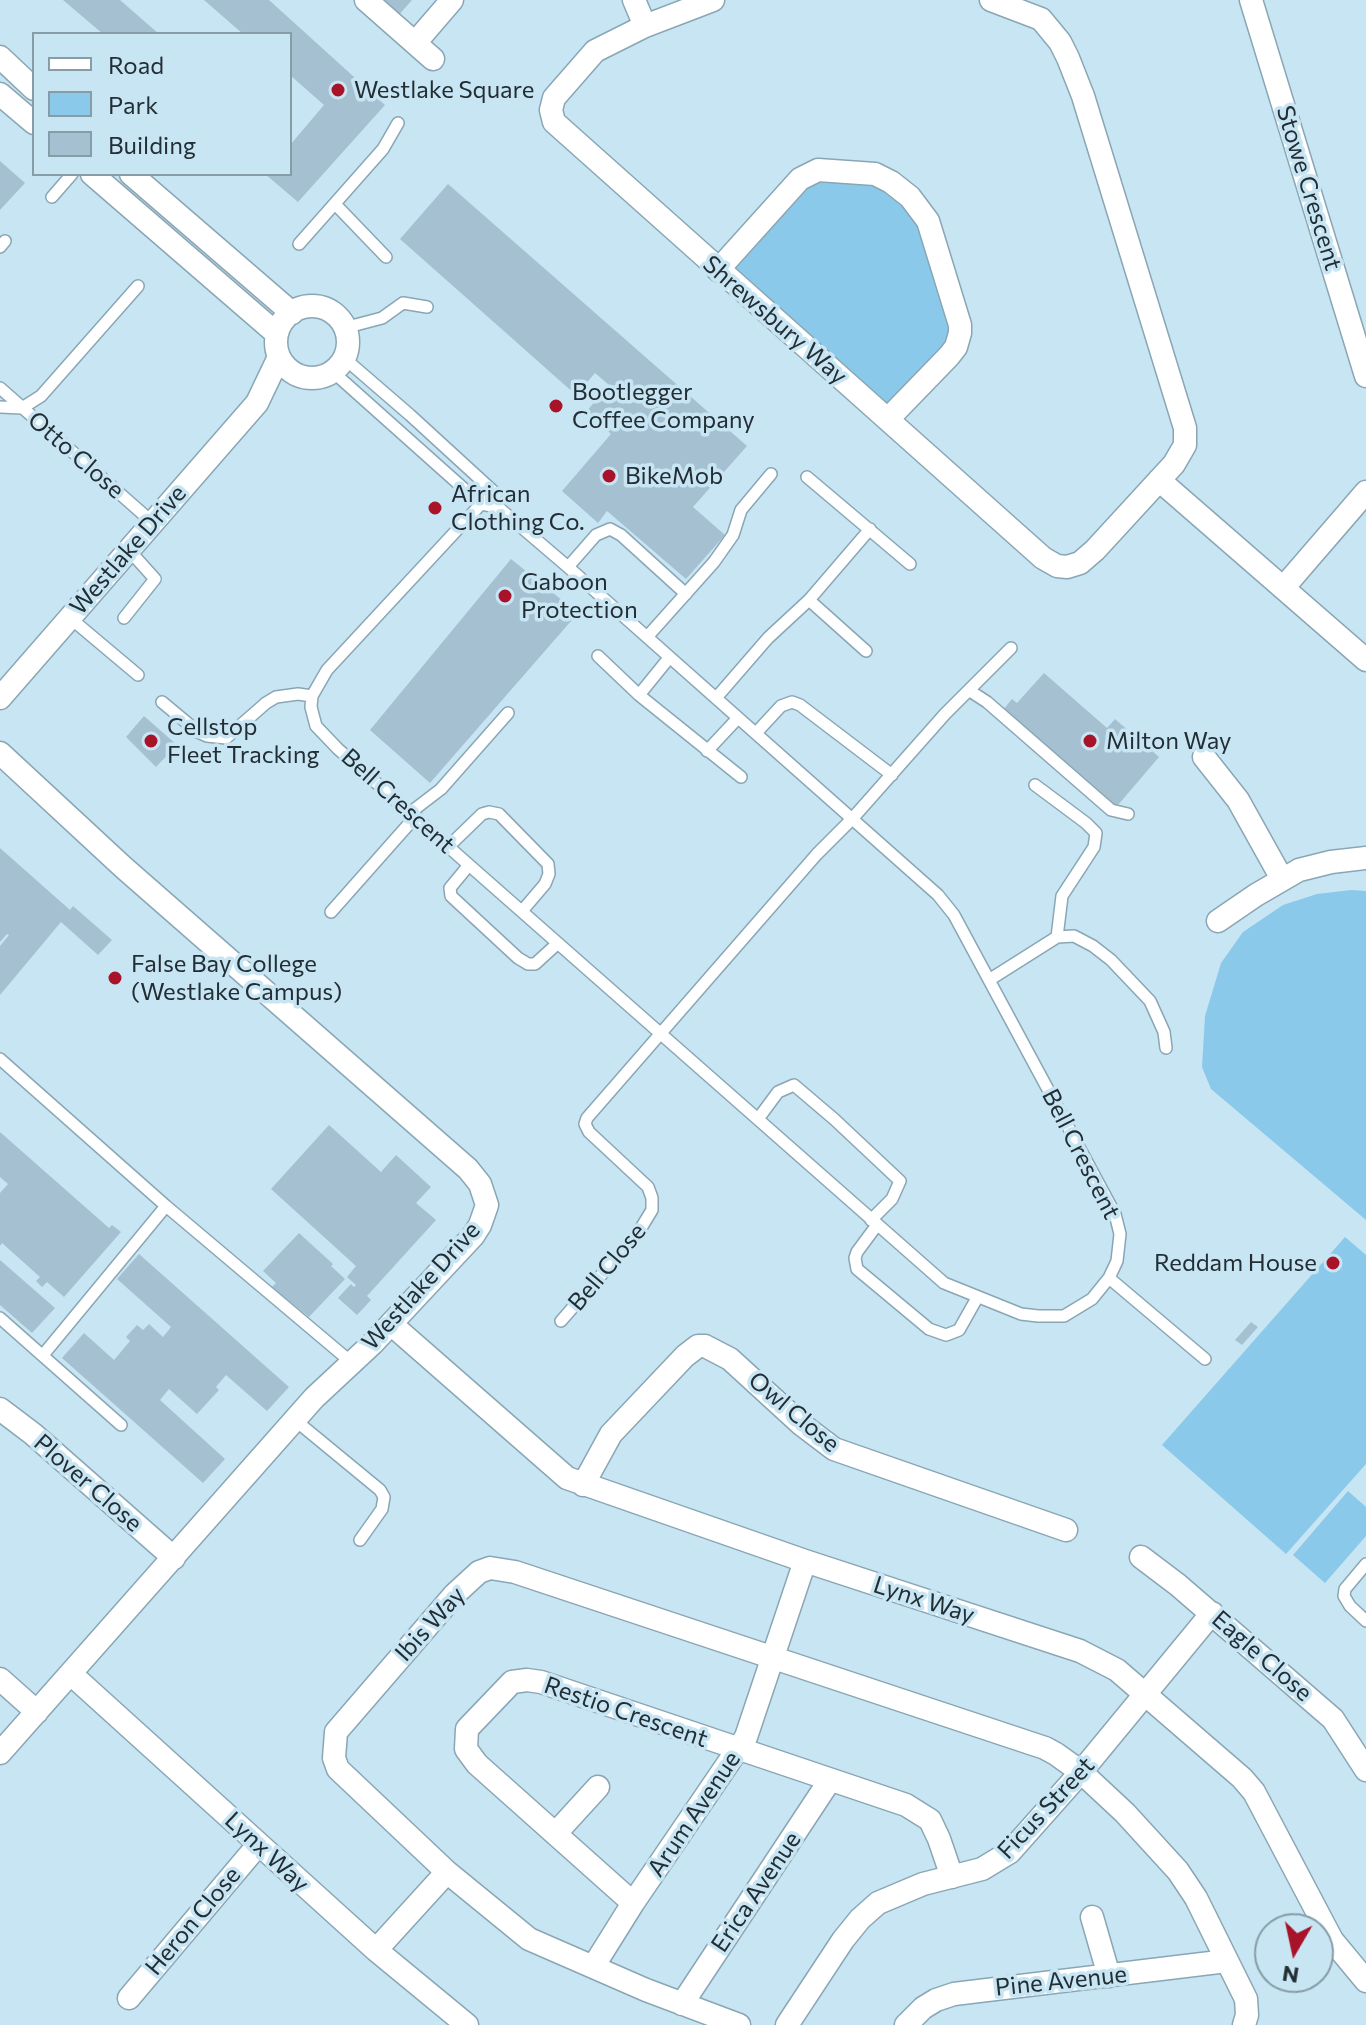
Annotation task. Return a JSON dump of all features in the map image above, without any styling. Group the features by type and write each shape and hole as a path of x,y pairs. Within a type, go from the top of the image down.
{"street":[{"path":"366,0 433,59"},
{"path":"415,43 452,0"},
{"path":"634,0 645,26"},
{"name":"Shrewsbury Way","path":"713,0 645,26 595,51 554,98 551,116 559,128 1043,558 1062,567 1073,566 1086,559 1181,453 1186,437 1185,428 1083,96 1060,42 1041,19 991,0"},
{"name":"Stowe Crescent","path":"1251,0 1366,376"},
{"path":"0,57 32,87"},
{"path":"0,94 32,121"},
{"path":"718,270 800,179 818,170 875,174 910,197 928,221 960,333 956,347 949,356 888,419"},
{"path":"94,176 277,334"},
{"path":"133,176 292,313"},
{"path":"307,307 320,308 335,316 344,328 347,345 338,365 320,377 310,378 292,372 279,357 277,334 281,324 292,313 307,307"},
{"name":"Westlake Drive","path":"0,698 257,403 279,357"},
{"name":"Westlake Drive","path":"257,403 310,378"},
{"path":"1159,480 1366,660"},
{"path":"1284,587 1366,492"},
{"name":"Westlake Drive","path":"0,753 123,867 425,1129 480,1184 487,1205 480,1225 391,1324 295,1420 0,1753"},
{"path":"1204,757 1238,800 1282,879"},
{"path":"1218,921 1299,870 1366,858"},
{"name":"Lynx Way","path":"391,1324 553,1468 583,1485 1080,1651 1117,1670 1242,1778 1254,1792 1332,1940 1366,1981"},
{"name":"Owl Close","path":"583,1485 611,1434 685,1356 698,1346 705,1346 730,1359 801,1424 834,1449 1066,1530"},
{"name":"Plover Close","path":"0,1409 33,1434 174,1558"},
{"name":"Eagle Close","path":"1141,1557 1212,1613 1333,1719 1366,1770"},
{"name":"Arum Avenue","path":"593,1967 633,1903 739,1750 751,1723 805,1561"},
{"name":"Ibis Way","path":"739,2025 529,1939 447,1872 338,1769 334,1758 334,1740 342,1724 455,1594 479,1572 490,1568 515,1572 1045,1748 1081,1772 1125,1813 1178,1871 1196,1898 1246,1999 1244,2025"},
{"name":"Ficus Street","path":"787,2025 801,2000 860,1919 894,1894 982,1869 1010,1852 1081,1772 1212,1613"},
{"name":"Lynx Way","path":"71,1674 376,1950 467,2025"},
{"path":"0,1679 37,1712"},
{"name":"Restio Crescent","path":"633,1903 477,1764 466,1749 467,1729 512,1682 541,1682 922,1812 935,1829 952,1877"},
{"name":"Erica Avenue","path":"682,2004 830,1780"},
{"path":"556,1833 598,1787"},
{"name":"Heron Close","path":"129,1998 258,1845"},
{"path":"376,1950 447,1872"},
{"path":"1092,1917 1109,1976"},
{"name":"Pine Avenue","path":"906,2025 913,2016 936,2000 954,1994 1227,1961"}],"lane":[{"path":"299,244 383,149 398,123"},
{"path":"52,197 70,176"},
{"path":"335,204 386,257"},
{"path":"0,407 22,408 41,396 138,286"},
{"path":"344,328 382,318 403,303 427,307"},
{"path":"338,365 410,415 493,491 499,508"},
{"name":"Bell Crescent","path":"312,696 311,707 316,726 338,749 944,1283 1021,1314 1055,1317 1064,1316 1092,1299 1109,1278 1120,1251 1115,1214 954,915 938,895 568,567 499,508 481,504 338,365"},
{"name":"Otto Close","path":"0,388 152,522"},
{"path":"647,637 727,544 741,510 771,474"},
{"path":"807,477 910,564"},
{"path":"162,702 198,732 226,738 276,697 312,696 327,670 493,491"},
{"path":"568,567 596,535 610,529 621,535 686,594"},
{"path":"716,698 774,631 809,600 870,529"},
{"path":"124,618 155,579 128,549"},
{"path":"809,600 866,651"},
{"path":"69,617 138,675"},
{"path":"661,1033 817,854 945,714 1011,648"},
{"path":"598,656 639,695 741,777"},
{"path":"639,695 669,658"},
{"path":"970,691 987,702 1111,810 1128,814"},
{"path":"756,733 781,706 792,702 892,775"},
{"path":"331,912 413,814 441,789 508,713"},
{"path":"707,751 738,718"},
{"path":"1035,785 1096,833 1094,847 1062,896 1057,937"},
{"path":"449,846 482,814 499,814 548,864 549,874 545,884 522,911"},
{"path":"469,865 450,888 451,896 518,958 535,964 558,943"},
{"path":"989,980 1057,937 1074,936 1093,946 1134,982 1150,1001 1166,1048"},
{"name":"Bell Close","path":"561,1321 638,1233 652,1210 652,1198 644,1181 586,1128 587,1118 661,1033"},
{"path":"0,1059 166,1206 351,1362"},
{"path":"758,1119 778,1092 794,1085 900,1181 892,1199 857,1252 857,1269 929,1329 946,1335 959,1330 977,1298"},
{"path":"43,1355 166,1206"},
{"path":"1109,1278 1205,1359"},
{"path":"0,1318 121,1425"},
{"path":"295,1420 380,1490 384,1497 382,1509 360,1540"},
{"path":"1366,1564 1345,1589 1344,1596 1366,1621"}],"green space":[{"path":"829,169 910,197 960,325 888,419 718,270 786,193"},
{"path":"1366,891 1366,1220 1211,1089 1202,1067 1205,1016 1221,963 1243,932 1283,905 1317,894"},
{"path":"1345,1237 1366,1255 1366,1464 1286,1554 1162,1445"},
{"path":"1348,1491 1366,1507 1366,1536 1325,1583 1293,1555"}],"building":[{"path":"63,0 120,0 157,32 101,32"},
{"name":"Westlake Square","path":"204,0 269,0 385,105 298,202 267,176 292,176 292,143 324,105 292,77 292,32 241,32"},
{"path":"377,0 412,0 397,17"},
{"path":"0,161 25,183 0,210"},
{"path":"448,184 747,446 693,507 725,535 686,579 607,511 598,523 562,491 611,434 586,412 609,385 595,373 576,395 400,239"},
{"path":"511,559 578,613 430,783 370,730"},
{"name":"Milton Way","path":"1044,673 1107,728 1115,719 1159,757 1118,805 1114,807 1003,710 1012,699 1017,703"},
{"name":"Cellstop Fleet Tracking","path":"144,716 177,745 156,767 126,737"},
{"path":"0,848 70,910 73,906 112,940 98,955 61,922 0,995 0,946 9,935 0,942"},
{"path":"329,1125 381,1172 396,1155 431,1187 416,1203 436,1220 367,1296 371,1300 357,1315 338,1298 351,1284 356,1285 347,1277 356,1266 271,1189"},
{"path":"0,1132 109,1228 112,1225 121,1232 64,1297 47,1282 42,1287 36,1281 40,1277 2,1243 0,1246 0,1193 8,1184 0,1177"},
{"path":"299,1233 345,1279 309,1317 272,1287 276,1283 263,1271"},
{"path":"139,1254 289,1387 267,1411 226,1375 216,1387 219,1390 197,1414 169,1389 160,1400 225,1459 203,1483 62,1358 84,1333 114,1360 130,1341 126,1337 137,1325 143,1330 149,1324 163,1337 171,1327 117,1279"},
{"path":"0,1260 55,1308 32,1333 0,1305"},
{"path":"1251,1322 1258,1327 1242,1345 1235,1340"}],"place":[{"name":"Westlake Square","path":"338,90"},
{"name":"Bootlegger Coffee Company","path":"556,406"},
{"name":"BikeMob","path":"609,476"},
{"name":"African Clothing Co.","path":"435,508"},
{"name":"Gaboon Protection","path":"505,596"},
{"name":"Cellstop Fleet Tracking","path":"151,741"},
{"name":"Milton Way","path":"1090,741"},
{"name":"False Bay College (Westlake Campus)","path":"115,978"},
{"name":"Reddam House","path":"1333,1263"}]}
